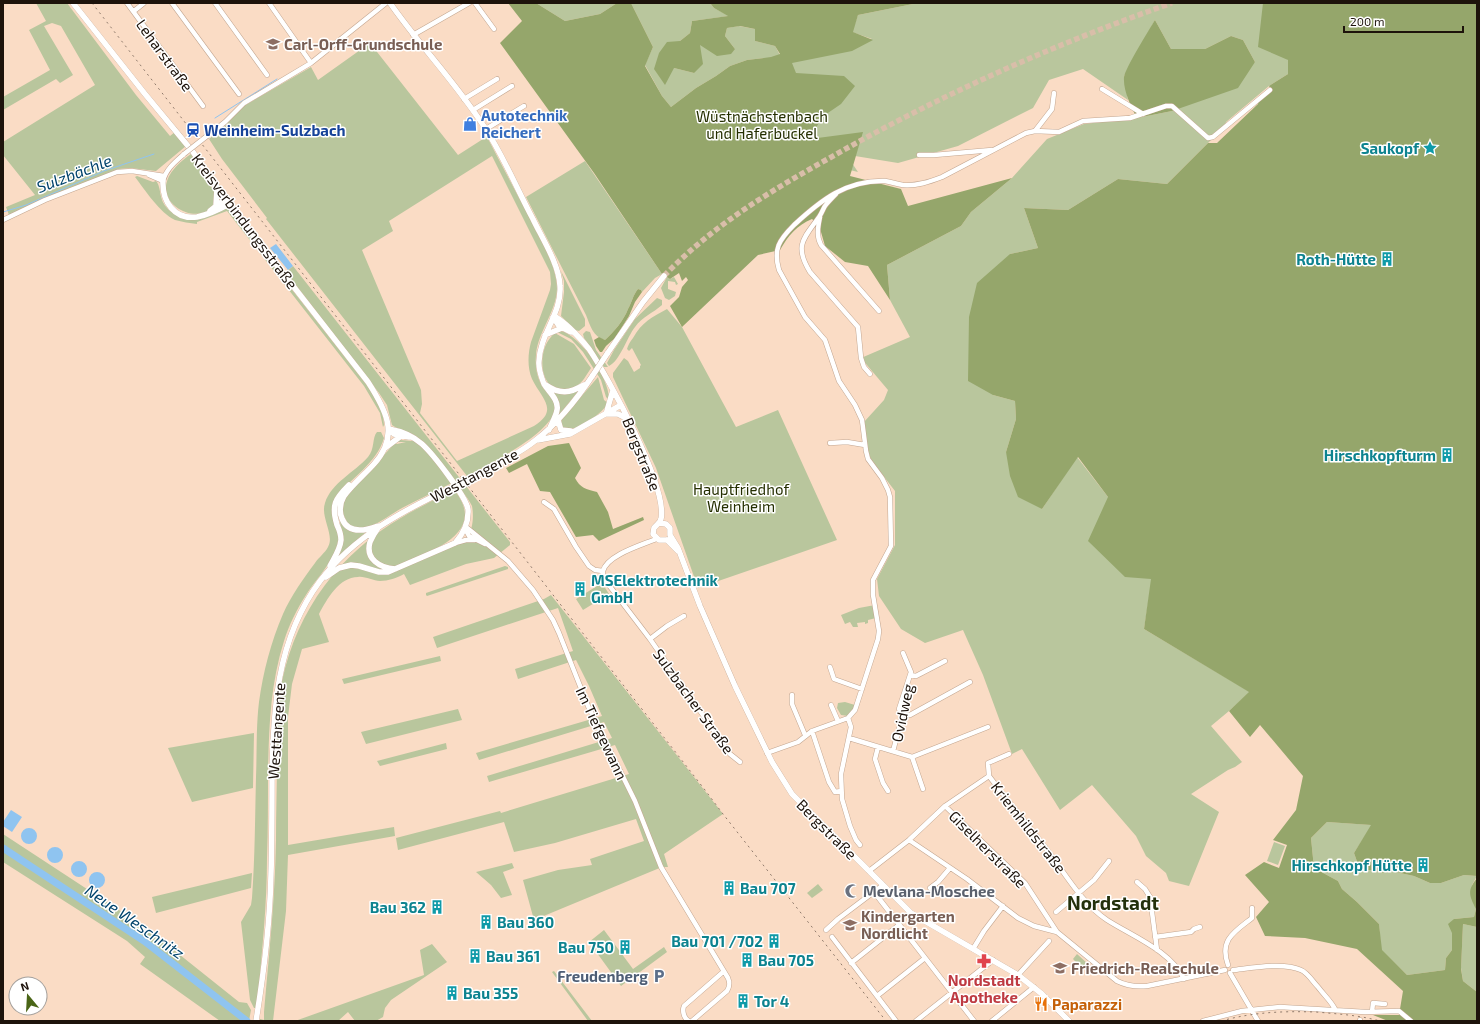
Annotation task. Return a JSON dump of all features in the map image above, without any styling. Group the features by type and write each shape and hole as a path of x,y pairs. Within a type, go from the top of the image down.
{"main road":[{"name":"Kreisverbindungsstraße","path":"73,3 144,94 193,152 217,188 368,382 385,410 388,429"},
{"path":"390,3 486,129 554,262 558,274 560,292 539,355 538,366 544,384 557,404 557,410 549,430"},
{"path":"163,178 162,189 165,199 171,208 182,215 195,217 207,214 228,202"},
{"path":"216,205 217,188"},
{"path":"207,214 216,205 228,202"},
{"name":"Westtangente","path":"256,1021 266,956 270,894 273,730 277,687 284,656 294,626 308,600 327,572 346,553 380,526 413,506 520,452 549,430 573,403 643,302 664,276"},
{"path":"553,316 557,324 573,333"},
{"name":"Bergstraße","path":"553,316 561,320 588,348 614,390 628,419 657,487 661,516 659,524 654,528 654,536"},
{"path":"545,335 562,328"},
{"path":"544,384 563,393 571,392 587,384"},
{"path":"606,414 614,390"},
{"path":"536,440 567,435 621,405"},
{"path":"606,414 618,414 628,419"},
{"path":"558,420 561,430 576,430"},
{"path":"388,429 391,433 411,437"},
{"path":"321,580 339,568 345,566 359,566 382,572 388,572 455,543 462,536 467,521 468,510 461,495 422,444 400,432 388,429"},
{"path":"380,526 361,530 354,529 342,520 339,510 344,496 374,464 385,448 388,438 388,429"},
{"path":"327,572 338,551 341,541 334,512 336,501 376,457 382,447 388,429"},
{"path":"385,448 401,436"},
{"name":"Bergstraße","path":"660,503 665,516 666,524 671,530 668,538 682,556 716,644 767,753 792,794 911,913 1018,975 1034,987 1068,1020"},
{"path":"659,524 666,524"},
{"path":"380,526 370,542 369,549 371,555 379,566 396,569"},
{"path":"443,547 465,528"},
{"path":"654,536 660,541 668,538"}],"street":[{"name":"Leharstraße","path":"127,3 203,106"},
{"path":"134,11 144,3"},
{"path":"172,3 239,94"},
{"path":"215,3 267,76"},
{"path":"269,3 311,62"},
{"path":"3,220 45,200 111,173 127,170 163,178 171,166 225,122 244,103 311,62 386,3"},
{"path":"413,35 469,3"},
{"path":"475,3 494,29"},
{"path":"464,99 497,79"},
{"path":"473,110 512,86"},
{"path":"1102,89 1143,114"},
{"path":"767,753 798,742 812,731 848,718 855,710 878,639 879,631 873,595 873,580 892,542 890,497 882,478 868,459 860,414 839,381 825,340 805,317 779,270 776,249 791,228 825,198 838,192 869,182 886,181 904,185 916,185 929,182 1034,131 1059,132 1083,121 1130,118 1166,106 1172,106 1208,138 1213,137 1270,90"},
{"path":"1034,131 1052,109 1054,93"},
{"path":"486,129 524,106"},
{"path":"919,155 996,150"},
{"path":"838,192 825,205 820,216 818,239 821,245 879,310"},
{"path":"820,216 808,230 803,240 801,254 810,272 858,327 861,358 864,367 870,374"},
{"path":"830,442 847,442 865,445"},
{"path":"544,502 554,509 576,547 589,566 595,570 603,571 610,561 654,536"},
{"name":"Im Tiefgewann","path":"465,528 468,534 489,545"},
{"name":"Im Tiefgewann","path":"465,528 503,556 533,590 553,620 588,706 634,801 661,867 730,982 729,987 722,996 689,1021"},
{"name":"Im Tiefgewann","path":"455,543 466,540 477,540"},
{"name":"Sulzbacher Straße","path":"603,571 605,580 650,639 730,754 740,762"},
{"name":"Sulzbacher Straße","path":"650,639 667,626 684,616"},
{"name":"Ovidweg","path":"893,751 903,714 899,709 911,672 903,653"},
{"name":"Ovidweg","path":"910,675 916,676 945,661"},
{"path":"830,667 834,679 862,689"},
{"path":"903,714 910,715 970,682"},
{"path":"792,695 792,704 806,735"},
{"path":"831,705 838,721"},
{"path":"848,718 851,727 841,774 841,791 844,810 856,840 860,845"},
{"path":"849,738 912,757 988,727"},
{"path":"812,731 829,782 835,792 841,791"},
{"path":"878,747 875,759 883,783 888,791"},
{"name":"Kriemhildstraße","path":"1009,754 988,763 990,776 1020,817 1044,845 1079,893 1091,907 1107,920 1158,950 1174,965 1182,974 1184,979"},
{"path":"912,757 923,789"},
{"path":"869,871 909,840 945,806 990,776"},
{"name":"Giselherstraße","path":"945,806 1025,883 1057,932"},
{"path":"909,840 1018,918 1034,926 1057,932 1117,981 1126,985 1148,986 1184,979 1226,967 1232,967 1231,971 1258,1021"},
{"path":"1056,912 1094,880 1109,861"},
{"path":"930,888 938,882 950,868"},
{"path":"1137,882 1145,889 1150,897 1158,950"},
{"path":"826,930 883,885"},
{"path":"874,892 974,1021"},
{"path":"973,949 984,931 1003,906"},
{"path":"1226,967 1225,948 1229,938 1237,929 1252,918 1252,908"},
{"path":"851,963 900,925"},
{"path":"1155,937 1191,932 1200,927"},
{"path":"832,937 896,1021"},
{"path":"1018,975 1049,941"},
{"path":"877,996 925,958"},
{"path":"916,1021 994,960"},
{"path":"1231,971 1273,966 1292,967 1300,970 1316,986 1335,1009"},
{"path":"689,1021 683,1011 684,1006 723,972"},
{"path":"992,1021 1034,987"},
{"path":"1372,1012 1373,1004 1385,1004"},
{"path":"1203,1021 1251,1009 1280,1006 1372,1012 1399,1011 1411,1021"}],"green space":[{"path":"36,3 67,3 136,95 170,136 175,132 186,146 156,171 130,168 119,169 9,215 6,207 35,195 3,155 3,142 95,85 61,26 52,23 44,26 73,75 60,83 56,79 3,110 3,97 50,70 29,30 46,21"},
{"name":"Wüstnächstenbach und Haferbuckel","path":"508,3 536,3 565,21 600,14 617,3 631,3 653,47 645,66 662,96 671,107 696,88 730,66 747,60 771,57 780,54 775,46 755,41 755,29 740,26 727,28 725,36 735,49 731,54 717,56 700,45 703,64 694,73 674,68 665,85 654,69 659,53 667,42 680,41 690,33 692,21 728,16 714,8 710,3 918,3 858,15 853,32 873,40 852,51 792,63 796,73 844,76 855,86 841,104 822,117 810,139 863,132 850,176 901,189 908,206 1012,178 971,212 961,226 887,265 890,300 868,266 845,262 825,246 819,225 812,219 802,224 793,232 780,250 758,255 682,327 670,306 679,297 682,287 688,280 686,277 682,281 679,273 670,279 662,274 594,173 500,43 522,21"},
{"path":"536,3 617,3 600,14 565,21"},
{"path":"631,3 710,3 714,8 729,16 692,21 690,33 680,41 674,68 694,73 700,44 735,49 725,36 727,28 739,26 755,29 755,41 775,46 780,55 872,39 852,32 858,15 918,3 1263,3 1288,60 1288,74 1269,86 1226,122 1225,126 1167,184 1118,179 1068,210 1024,208 1038,248 1010,254 993,395 1015,401 1016,419 1006,452 1042,509 1077,457 1108,497 1152,579 1144,629 1250,692 1211,726 1242,762 1191,794 1219,812 1189,886 1169,881 1166,873 1146,856 1136,836 1092,785 1060,810 1022,749 1012,754 983,675 963,630 925,643 901,629 879,596 877,579 895,545 895,491 871,460 866,444 864,422 884,400 888,390 861,358 910,337 890,300 887,265 961,226 971,212 1012,178 1047,139 1084,124 1137,118 1172,111 1255,62 1243,40 1231,36 1205,49 1171,49 1155,20 1124,76 1128,100 1083,69 1049,80 1033,108 958,146 898,163 855,156 863,133 852,163 858,172 842,168 824,168 764,58 747,60 730,66 696,88 671,107 662,96 645,65 653,47"},
{"path":"1263,3 1477,3 1477,876 1464,875 1441,883 1430,883 1390,868 1383,873 1370,870 1360,870 1354,853 1371,825 1327,822 1311,838 1314,868 1338,881 1342,889 1379,924 1382,950 1407,975 1445,970 1446,958 1452,950 1452,933 1448,924 1454,919 1474,917 1476,909 1470,890 1477,878 1477,927 1463,924 1461,969 1463,981 1477,992 1477,1021 1388,1021 1373,1015 1399,1015 1403,991 1357,949 1305,938 1265,936 1256,917 1269,902 1245,875 1264,862 1279,868 1287,845 1273,840 1296,810 1303,776 1260,725 1250,737 1229,711 1249,692 1144,629 1151,579 1125,577 1088,541 1108,497 1078,457 1042,509 1018,497 1010,476 1006,452 1016,419 1015,401 993,395 968,381 969,317 977,283 1010,254 1038,248 1024,208 1068,210 1118,179 1167,184 1208,143 1217,143 1258,104 1259,100 1270,88 1269,86 1288,74 1288,60 1258,47"},
{"path":"1155,20 1171,49 1205,49 1231,36 1243,40 1255,62 1238,88 1172,111 1137,118 1126,93 1124,77"},
{"path":"370,43 458,155 483,139 485,133 544,246 551,263 556,280 556,298 537,346 536,368 544,389 555,404 554,414 535,435 520,446 467,476 266,219 267,218 222,159 209,139 225,126 242,107 311,67 318,80","holes":["492,156 550,272 550,290 531,342 528,360 532,379 546,404 546,415 534,426 457,461 420,413 422,404 421,390 362,250 393,231 389,221"]},
{"path":"191,154 215,193 212,206 203,213 191,213 178,208 169,199 166,186 172,171"},
{"path":"585,161 662,274 655,278 642,292 638,289 621,322 605,340 592,330 586,315 526,197"},
{"path":"137,176 153,182 156,181 161,198 165,205 171,212 180,216 202,218 223,209 229,209 366,384 375,398 384,419 383,427 380,413 364,386 227,211 197,222 197,224 175,220 169,217 153,201 135,177"},
{"path":"293,266 510,542 510,545 494,558 466,564 410,585 404,574 383,581 361,577 351,578 339,585 334,590 319,614 329,642 302,649 292,684 288,717 288,845 394,827 395,836 288,855 286,911 273,1021 260,1021 260,1019 264,1020 272,926 276,840 278,707 282,680 289,654 299,630 310,607 325,585 342,565 382,530 413,511 445,494 455,491 463,506 465,518 460,529 452,538 440,546 402,564 436,553 461,542 468,535 472,527 473,519 472,506 469,501 436,458 414,435 392,425 387,405 379,393 286,272"},
{"path":"561,271 585,319 585,326 579,331 575,330 561,316 564,281"},
{"path":"667,277 670,279 674,277 678,284 676,285 675,282 668,281 668,289 676,292 675,296 669,300 665,298 661,288"},
{"path":"638,289 642,292 635,302 629,316 615,338 602,352 600,352 594,340 599,337 605,340 615,330 624,317"},
{"path":"657,298 662,300 662,305 638,324 632,331 617,359 609,366 607,363 614,350 635,319"},
{"name":"Hauptfriedhof Weinheim","path":"667,309 682,327 736,427 778,410 837,540 698,588 656,468 613,377 613,373 624,358 628,361 634,372 640,368 641,365 632,348 629,351 627,349 636,332 644,324 652,317"},
{"path":"561,331 577,341 585,349 600,370 608,391 609,400 606,397 601,380 583,352 571,339 557,332"},
{"path":"586,331 590,332 596,350 608,367 604,367 584,338 583,334"},
{"path":"555,333 574,344 591,368 578,386 563,390 554,388 548,382 544,373 542,362 544,351 548,341"},
{"path":"598,377 604,400 608,403 595,417 589,421 576,428 564,429 561,423 562,419"},
{"path":"580,389 554,421 558,413 550,391"},
{"path":"377,432 381,432 384,438 375,455 334,499 338,520 338,541 334,555 299,606 288,629 279,657 271,707 268,773 267,876 258,997 254,1008 250,1000 241,922 251,905 252,898 257,720 263,680 271,646 286,607 293,594 328,547 330,542 329,531 324,514 325,503 328,496 332,489 368,457 372,450 374,437"},
{"path":"400,440 420,443 452,483 402,508 374,525 360,528 353,527 348,523 343,513 344,504 348,494 395,443 406,442 397,442"},
{"path":"569,443 581,468 575,478 584,488 597,492 608,512 613,529 643,517 644,520 599,541 593,535 576,537 550,492 540,491 527,464 509,473 506,468 548,446"},
{"path":"340,521 353,531 366,532 339,556 342,542"},
{"path":"505,566 508,567 508,569 427,596 426,595 426,593"},
{"path":"602,583 609,594 583,610 576,599"},
{"path":"551,595 723,814 664,854 668,867 662,867 534,920 523,880 558,870 592,865 590,859 644,841 636,819 555,843 514,852 504,822 398,850 396,838 500,811 501,813 629,774 615,745 489,782 487,776 612,738 604,722 479,760 476,753 602,716 576,660 518,679 515,669 573,651 558,608 437,648 433,637 544,599"},
{"path":"875,605 876,618 868,620 868,623 865,624 865,622 857,623 858,627 853,627 850,622 845,624 841,615 859,608"},
{"path":"440,656 441,661 344,684 342,679"},
{"path":"845,702 855,705 848,716 841,715 837,708 838,703"},
{"path":"458,709 462,720 366,744 361,732"},
{"path":"254,733 253,788 192,802 168,748"},
{"path":"446,743 447,749 380,766 377,761"},
{"path":"1327,822 1372,825 1354,853 1360,870 1370,870 1383,873 1390,867 1400,873 1414,876 1430,883 1441,883 1464,875 1477,876 1472,885 1476,909 1474,917 1454,919 1452,950 1446,958 1445,970 1407,975 1381,950 1379,924 1342,889 1338,881 1314,868 1311,838"},
{"path":"3,834 119,910 160,939 239,1002 247,1003 251,1010 249,1021 220,1021 140,964 145,957 127,941 3,862"},
{"path":"1274,842 1285,846 1278,865 1267,861"},
{"path":"512,863 514,868 503,872 512,895 501,898 491,885 476,872"},
{"path":"252,873 251,888 156,913 152,897"},
{"path":"818,884 823,890 812,898 807,893"},
{"path":"1463,924 1477,927 1477,992 1463,981 1461,968"},
{"path":"604,930 633,969 664,947 667,952 621,986 589,942"},
{"path":"432,944 447,962 391,1000 385,1008 383,1017 376,1021 355,1021 348,1012 338,1021 295,1021 424,975 420,950"},
{"path":"1077,954 1088,965 1082,966 1073,959"},
{"path":"554,971 592,1021 588,1021 552,972"}],"water":[{"path":"276,244 293,266 288,270 270,248"},
{"path":"11,810 22,817 12,832 3,826 3,822"},
{"path":"29,828 35,830 37,836 35,842 29,844 23,842 21,836 23,830"},
{"path":"55,847 61,849 63,855 61,861 55,863 49,861 47,855 49,849"},
{"path":"79,861 85,863 87,869 85,875 79,877 73,875 71,869 73,863"},
{"path":"97,872 103,874 105,880 103,886 97,888 91,886 89,880 91,874"}],"waterway":[{"name":"Sulzbächle","path":"215,118 277,79"},
{"name":"Sulzbächle","path":"3,212 26,205 104,171 154,154"},
{"name":"Neue Weschnitz","path":"3,848 7,846"},
{"name":"Neue Weschnitz","path":"3,848 144,941 247,1021"}],"tunnel":[{"path":"664,276 682,258 720,226 740,212 804,172 868,137 995,74 1083,36 1172,3"}],"railway":[{"path":"92,3 723,814 886,1021"},
{"path":"1221,1021 1257,1014 1291,1012 1340,1014 1380,1021"}],"place":[{"name":"Carl-Orff-Grundschule","path":"273,44"},
{"name":"Autotechnik Reichert","path":"470,124"},
{"name":"Weinheim-Sulzbach","path":"193,130"},
{"name":"Saukopf","path":"1430,148"},
{"name":"Roth-Hütte","path":"1387,259"},
{"name":"Hirschkopfturm","path":"1447,455"},
{"name":"MSElektrotechnik GmbH","path":"580,589"},
{"name":"Hirschkopf Hütte","path":"1423,865"},
{"name":"Bau 707","path":"729,888"},
{"name":"Mevlana-Moschee","path":"852,891"},
{"name":"Bau 362","path":"437,907"},
{"name":"Bau 360","path":"486,922"},
{"name":"Kindergarten Nordlicht","path":"850,925"},
{"name":"Bau 701 /702","path":"774,941"},
{"name":"Bau 750","path":"625,947"},
{"name":"Bau 361","path":"475,956"},
{"name":"Bau 705","path":"747,960"},
{"name":"Nordstadt Apotheke","path":"984,961"},
{"name":"Friedrich-Realschule","path":"1060,968"},
{"name":"Freudenberg","path":"659,976"},
{"name":"Bau 355","path":"452,993"},
{"name":"Tor 4","path":"743,1001"},
{"name":"Paparazzi","path":"1041,1004"}],"district":[{"name":"Nordstadt","path":"1113,902"}]}
